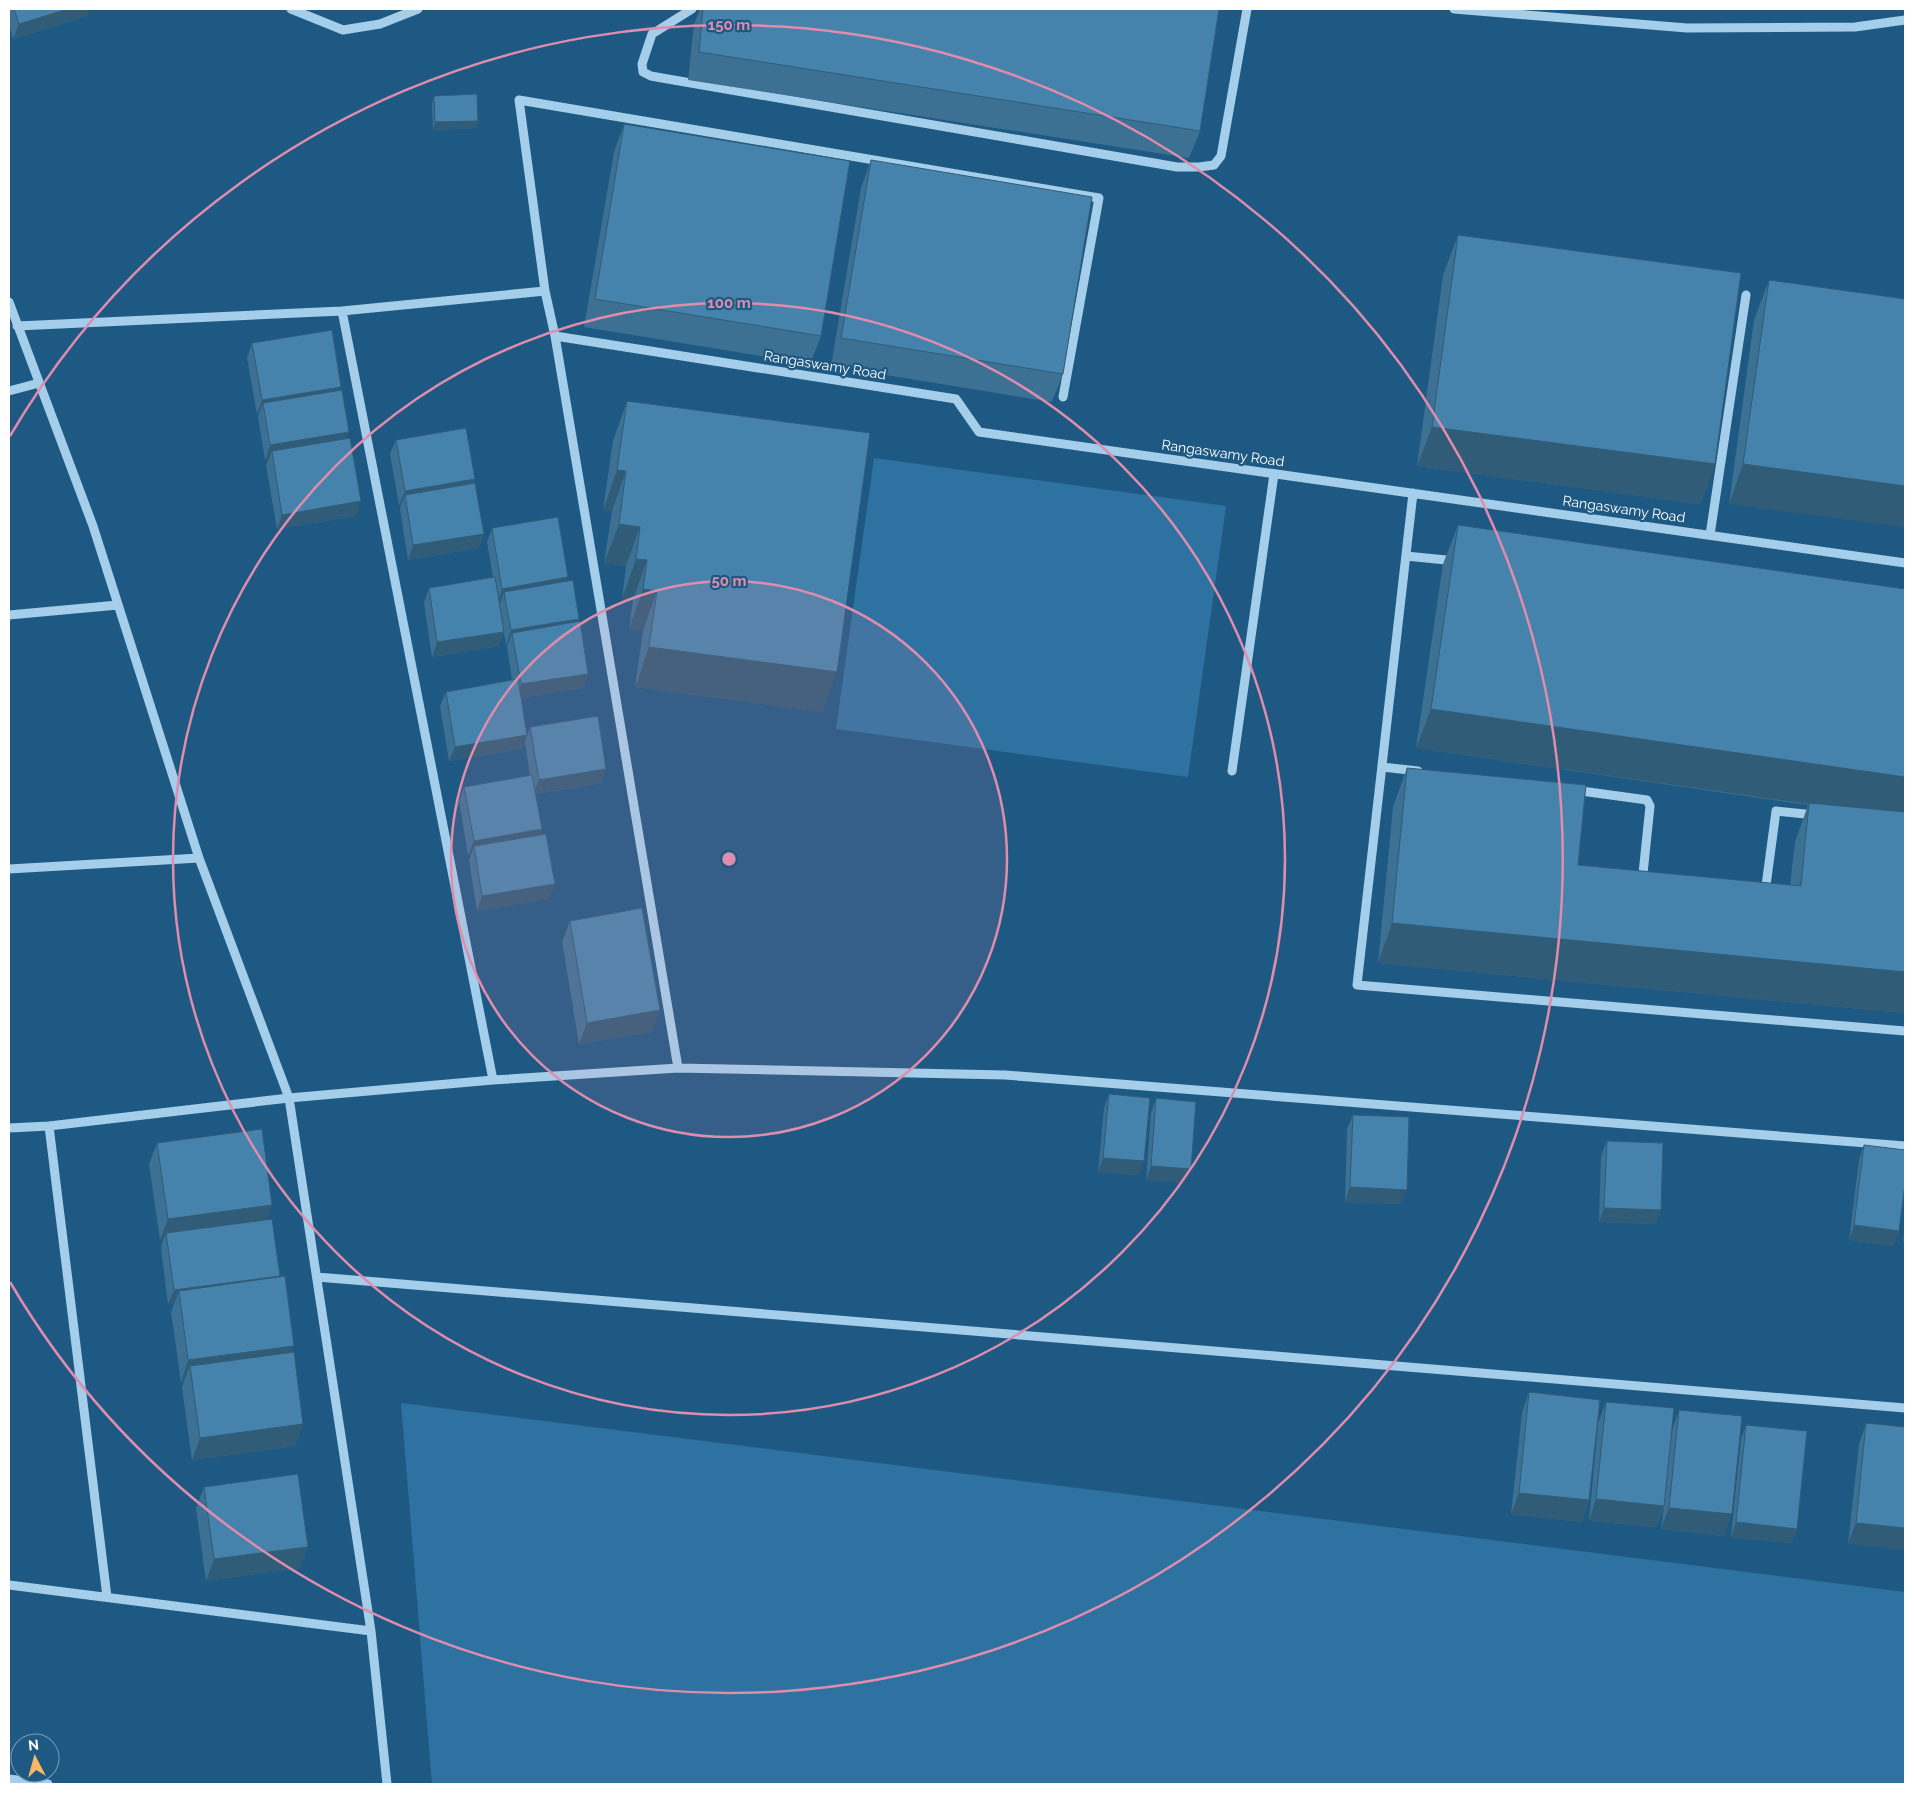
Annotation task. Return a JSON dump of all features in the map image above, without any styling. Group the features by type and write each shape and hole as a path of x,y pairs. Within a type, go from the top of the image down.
{"street":[{"path":"291,9 343,30 380,24 418,9"},
{"path":"692,9 652,34 642,64 643,72 662,78 1177,166 1200,167 1214,164 1221,156 1247,9"},
{"path":"1454,9 1687,28 1855,27 1905,20"},
{"path":"678,1068 546,291 519,100 1099,198 1063,397"},
{"path":"17,326 342,311 546,291"},
{"path":"1710,535 1746,296"},
{"path":"9,302 93,526 198,858 289,1098 371,1631 387,1784"},
{"path":"342,311 493,1080"},
{"name":"Rangaswamy Road","path":"555,336 956,399 979,432 1905,562"},
{"path":"9,391 39,383"},
{"path":"1232,771 1274,474"},
{"path":"1413,493 1357,985 1905,1031"},
{"path":"1406,556 1465,562"},
{"path":"9,615 118,605"},
{"path":"1382,767 1430,773"},
{"path":"1565,789 1647,800 1650,806 1641,879 1647,889"},
{"path":"1757,901 1761,899 1766,891 1776,811 1826,816"},
{"path":"9,869 198,858"},
{"path":"9,1128 49,1126 289,1098 493,1080 678,1068 1005,1076 1905,1146"},
{"path":"49,1126 108,1597"},
{"path":"316,1276 1905,1408"},
{"path":"9,1585 371,1631"},
{"path":"9,1779 48,1784"}],"shaded area":[{"path":"874,458 1226,506 1188,777 836,729"},
{"path":"401,1403 1905,1592 1905,1784 432,1784"}],"building":[{"path":"14,9 68,9 19,24"},
{"path":"703,9 1219,9 1200,131 699,52"},
{"path":"477,94 478,121 435,122 434,96"},
{"path":"624,124 850,161 821,336 595,299"},
{"path":"871,160 1092,197 1063,374 841,338"},
{"path":"1458,235 1741,273 1715,464 1432,427"},
{"path":"1769,280 1905,299 1905,486 1743,464"},
{"path":"332,330 341,387 262,400 252,343"},
{"path":"342,390 349,432 270,445 263,403"},
{"path":"627,401 870,433 837,672 649,647 657,591 643,589 647,560 636,559 640,527 619,524 626,471 617,470"},
{"path":"466,428 475,479 405,491 396,440"},
{"path":"350,438 361,501 282,515 272,451"},
{"path":"475,483 484,534 413,545 405,495"},
{"path":"558,517 568,577 502,589 492,528"},
{"path":"1458,525 1905,589 1905,777 1431,709"},
{"path":"495,577 504,632 437,642 429,588"},
{"path":"573,580 579,619 511,630 504,592"},
{"path":"580,621 588,674 521,684 512,633"},
{"path":"518,679 527,735 455,747 446,692"},
{"path":"598,716 606,769 539,780 530,727"},
{"path":"1407,768 1586,785 1578,865 1801,886 1809,803 1905,812 1905,972 1392,923"},
{"path":"532,775 542,829 474,841 464,787"},
{"path":"546,834 555,884 482,896 474,846"},
{"path":"642,908 660,1010 587,1023 570,921"},
{"path":"1109,1094 1150,1098 1144,1161 1103,1158"},
{"path":"1156,1098 1196,1102 1191,1169 1151,1166"},
{"path":"1353,1115 1409,1117 1407,1190 1350,1187"},
{"path":"262,1129 272,1205 168,1219 157,1143"},
{"path":"1607,1141 1663,1143 1661,1210 1604,1208"},
{"path":"1864,1145 1905,1150 1905,1183 1899,1231 1854,1225"},
{"path":"272,1219 280,1276 174,1290 166,1233"},
{"path":"285,1276 294,1346 188,1360 179,1291"},
{"path":"294,1352 303,1424 200,1438 190,1366"},
{"path":"1529,1392 1600,1400 1589,1500 1519,1493"},
{"path":"1606,1402 1674,1408 1664,1506 1596,1499"},
{"path":"1679,1410 1742,1416 1732,1514 1669,1508"},
{"path":"1866,1423 1905,1427 1905,1528 1856,1523"},
{"path":"1746,1425 1807,1431 1797,1529 1736,1522"},
{"path":"298,1474 308,1547 214,1559 204,1487"}]}
